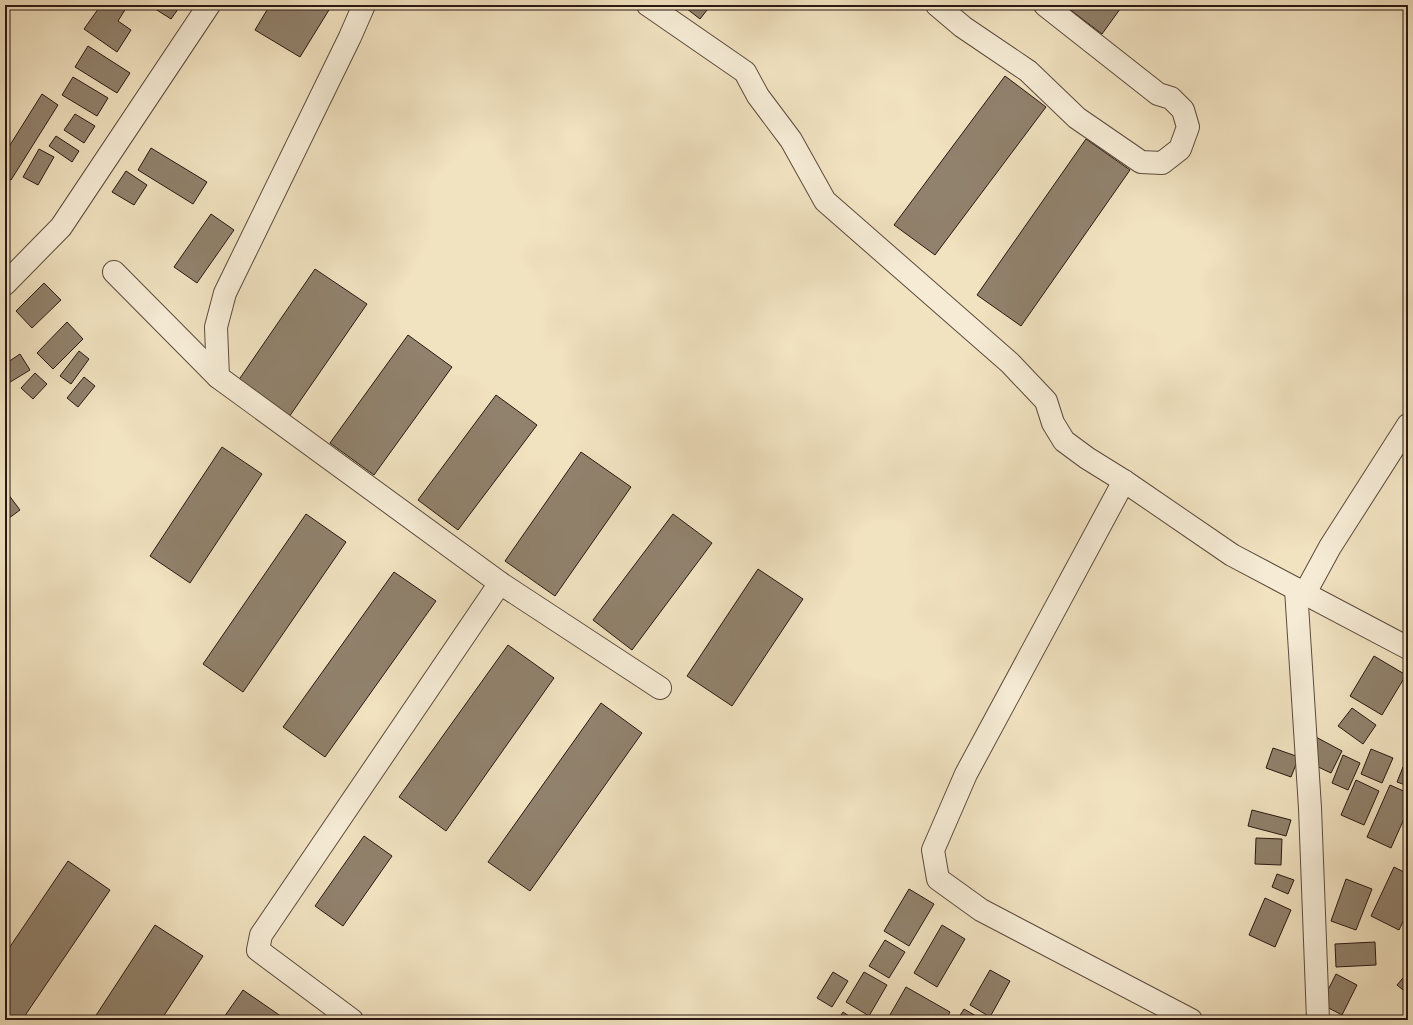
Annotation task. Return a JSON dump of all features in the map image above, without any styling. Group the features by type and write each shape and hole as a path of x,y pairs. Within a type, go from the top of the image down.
{"street":[{"path":"5,284 61,227 208,5"},
{"path":"218,377 216,327 225,293 350,37 364,5"},
{"path":"648,5 745,72 758,96 791,140 825,201 1010,363 1046,401 1053,423 1064,441 1232,555 1408,648"},
{"path":"937,5 963,27 1028,71 1077,118 1141,162 1162,163 1180,150 1188,127 1183,110 1171,98 1158,94 1045,5"},
{"path":"114,272 218,377 500,583 660,688"},
{"path":"1318,1020 1300,591 1330,547 1401,450 1408,425"},
{"path":"1124,481 966,774 932,850 938,879 980,910 1191,1020"},
{"path":"352,1020 258,950 261,935 500,583"}],"building":[{"path":"101,5 128,5 118,21 131,30 117,52 84,29"},
{"path":"149,5 181,5 171,19"},
{"path":"270,5 332,5 300,57 255,30"},
{"path":"682,5 711,5 700,19"},
{"path":"1064,5 1123,5 1102,34"},
{"path":"88,46 130,73 117,93 75,67"},
{"path":"1005,76 1046,107 935,255 894,225"},
{"path":"73,77 108,98 97,116 62,95"},
{"path":"42,94 58,105 11,180 5,176 5,153"},
{"path":"75,114 95,126 84,143 64,130"},
{"path":"56,136 79,151 72,162 49,146"},
{"path":"1086,139 1130,170 1021,326 977,295"},
{"path":"151,148 207,182 193,204 138,170"},
{"path":"39,149 54,157 38,185 23,177"},
{"path":"126,171 147,185 134,205 112,192"},
{"path":"5,198 9,201 5,210"},
{"path":"211,214 234,230 197,283 174,267"},
{"path":"315,269 367,304 289,417 238,381"},
{"path":"44,283 61,300 32,328 16,311"},
{"path":"67,322 83,339 53,369 37,353"},
{"path":"408,335 452,367 374,475 330,443"},
{"path":"79,351 89,359 71,384 60,376"},
{"path":"20,354 30,370 7,384 5,380 5,364"},
{"path":"35,373 47,384 33,399 21,388"},
{"path":"84,377 95,386 78,407 67,398"},
{"path":"496,395 537,425 458,530 418,500"},
{"path":"222,447 262,474 190,583 150,556"},
{"path":"581,452 631,487 555,596 505,561"},
{"path":"5,490 20,510 5,521"},
{"path":"306,514 346,542 243,692 203,664"},
{"path":"673,514 712,543 632,650 593,620"},
{"path":"758,569 803,599 732,706 687,676"},
{"path":"394,572 436,601 325,757 283,727"},
{"path":"508,645 554,678 446,831 399,797"},
{"path":"1374,656 1406,675 1382,715 1350,696"},
{"path":"601,703 642,733 530,891 488,862"},
{"path":"1352,708 1376,725 1363,744 1338,726"},
{"path":"1314,736 1342,751 1331,773 1314,765"},
{"path":"1273,748 1299,757 1291,777 1266,768"},
{"path":"1371,749 1393,758 1382,783 1361,774"},
{"path":"1343,755 1360,763 1348,790 1332,783"},
{"path":"1403,767 1408,769 1408,786 1397,782"},
{"path":"1356,780 1379,791 1364,825 1341,815"},
{"path":"1390,785 1408,793 1408,810 1391,848 1367,837"},
{"path":"1252,810 1291,820 1286,836 1248,826"},
{"path":"364,836 392,856 343,926 315,906"},
{"path":"1256,838 1282,839 1281,865 1255,864"},
{"path":"68,861 110,890 22,1020 5,1020 5,954"},
{"path":"1394,867 1408,874 1408,911 1399,930 1371,916"},
{"path":"1277,874 1294,880 1288,894 1272,887"},
{"path":"1346,879 1372,889 1356,930 1331,921"},
{"path":"909,889 934,904 909,946 884,931"},
{"path":"1265,898 1291,910 1275,947 1249,935"},
{"path":"155,925 203,956 161,1020 93,1020"},
{"path":"942,925 965,939 937,987 914,973"},
{"path":"885,940 905,952 889,978 869,966"},
{"path":"1375,942 1376,965 1336,967 1335,944"},
{"path":"990,970 1010,981 990,1017 970,1005"},
{"path":"833,972 848,981 832,1007 817,998"},
{"path":"864,972 887,985 869,1016 846,1002"},
{"path":"1408,972 1408,994 1397,985"},
{"path":"1336,974 1357,985 1342,1015 1321,1004"},
{"path":"906,987 950,1012 946,1020 887,1020"},
{"path":"243,990 285,1019 222,1020"},
{"path":"964,1009 983,1020 957,1020"},
{"path":"843,1012 855,1020 838,1020"},
{"path":"1406,1014 1408,1020 1401,1020"}]}
